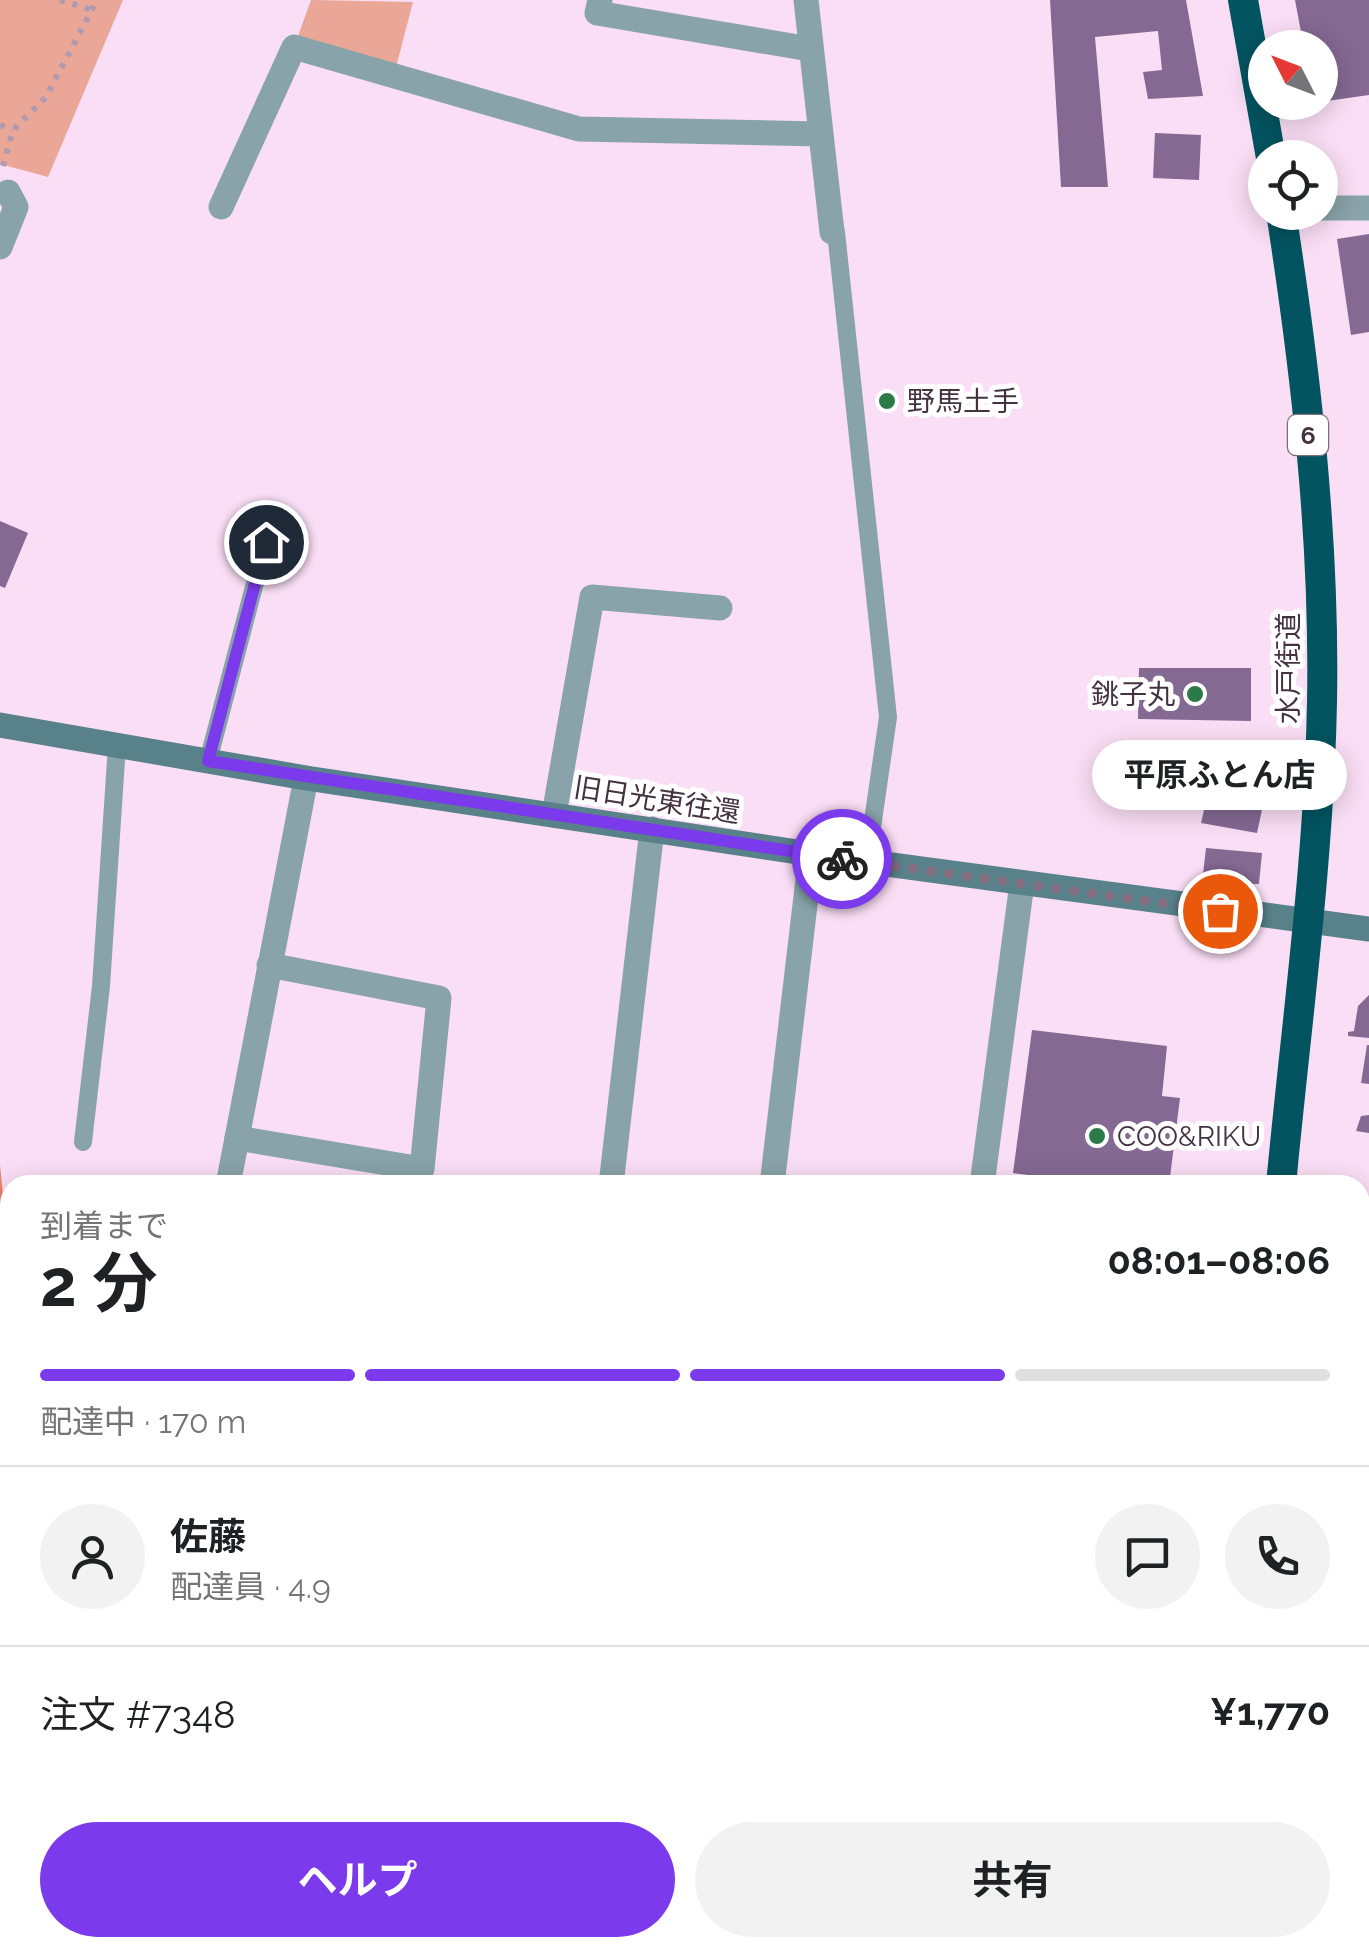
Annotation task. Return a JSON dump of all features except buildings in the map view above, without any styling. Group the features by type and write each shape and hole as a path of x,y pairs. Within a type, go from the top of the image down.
{"highway":[{"path":"1243,0 1268,140"},
{"name":"水戸街道","path":"1281,1175 1307,920 1322,703 1320,586 1300,332 1284,230"}],"street":[{"path":"600,0 597,13 810,49"},
{"path":"806,0 832,232"},
{"path":"220,207 294,47 579,129 820,134"},
{"path":"0,247 16,207 8,192"},
{"path":"1338,208 1369,208"},
{"path":"554,814 592,596 720,608"},
{"name":"旧日光東往還","path":"0,725 306,778 811,854 1369,929"},
{"path":"230,1175 306,778"},
{"path":"612,1175 652,830"},
{"path":"773,1175 811,854"},
{"path":"983,1175 1022,882"},
{"path":"237,1138 422,1169 439,998 269,965"}],"lane":[{"path":"832,232 836,232 888,717 868,862"},
{"path":"208,761 266,542"},
{"path":"83,1142 101,986 117,746"}],"path":[{"path":"60,0 92,10"},
{"path":"8,192 2,169 14,130 42,103 66,65 97,0"},
{"path":"0,125 14,130"}],"shaded area":[{"path":"0,0 123,0 48,177 0,164"},
{"path":"311,0 413,2 394,75 294,47"}],"way so far":[{"path":"842,859 1220,911"}],"place":[{"name":"野馬土手","path":"887,401"},
{"name":"銚子丸","path":"1195,694"},
{"name":"平原ふとん店","path":"1220,911"},
{"name":"COO&RIKU","path":"1097,1136"}],"route":[{"path":"266,542 208,761 842,859"}]}
